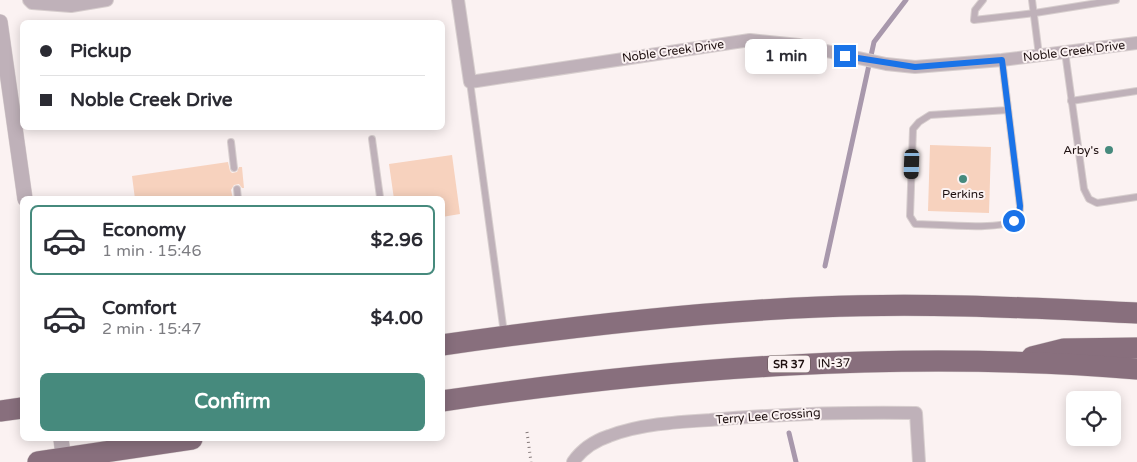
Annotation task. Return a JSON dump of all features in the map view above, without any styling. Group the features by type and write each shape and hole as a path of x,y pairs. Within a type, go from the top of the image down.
{"highway":[{"path":"445,345 585,325 674,316 819,307 908,305 1024,307 1137,313"},
{"path":"1013,363 1064,348 1137,348"},
{"name":"IN-37","path":"445,401 616,378 741,366 886,361 1013,363 1137,369"},
{"path":"0,411 20,408"},
{"path":"38,462 63,453 174,441"}],"street":[{"path":"29,0 32,3 71,6 107,0"},
{"path":"458,0 470,82"},
{"path":"0,22 25,196"},
{"name":"Noble Creek Drive","path":"470,82 750,40 799,45 886,64 915,67 1002,60 1137,44"},
{"name":"Terry Lee Crossing","path":"576,458 591,444 610,435 674,423 812,412 916,413 919,462"}],"lane":[{"path":"983,0 976,10 974,20 1035,13 1116,0"},
{"path":"1032,0 1039,55"},
{"path":"1065,52 1084,189 1090,199 1097,203 1137,197"},
{"path":"1002,60 1020,206 1019,215 1014,221 988,226 915,224 910,216 913,129 919,122 930,115 1008,110"},
{"path":"470,82 504,336"},
{"path":"1072,101 1137,91"},
{"path":"372,139 380,196"},
{"path":"231,142 234,168"},
{"path":"237,189 238,196"}],"path":[{"path":"527,432 531,462"}],"building":[{"path":"930,145 991,147 989,213 928,211"},
{"path":"452,155 460,214 445,216 445,196 394,196 389,164"},
{"path":"228,162 232,173 237,172 239,167 242,167 244,188 239,184 234,185 231,190 232,196 135,196 132,176"}],"waterway":[{"path":"825,266 874,42 906,0"},
{"path":"789,433 796,462"}],"place":[{"name":"Arby's","path":"1109,150"},
{"name":"Perkins","path":"963,179"}],"route":[{"path":"845,56 886,64 915,67 1002,60 1020,206 1019,215 1014,221"}]}
